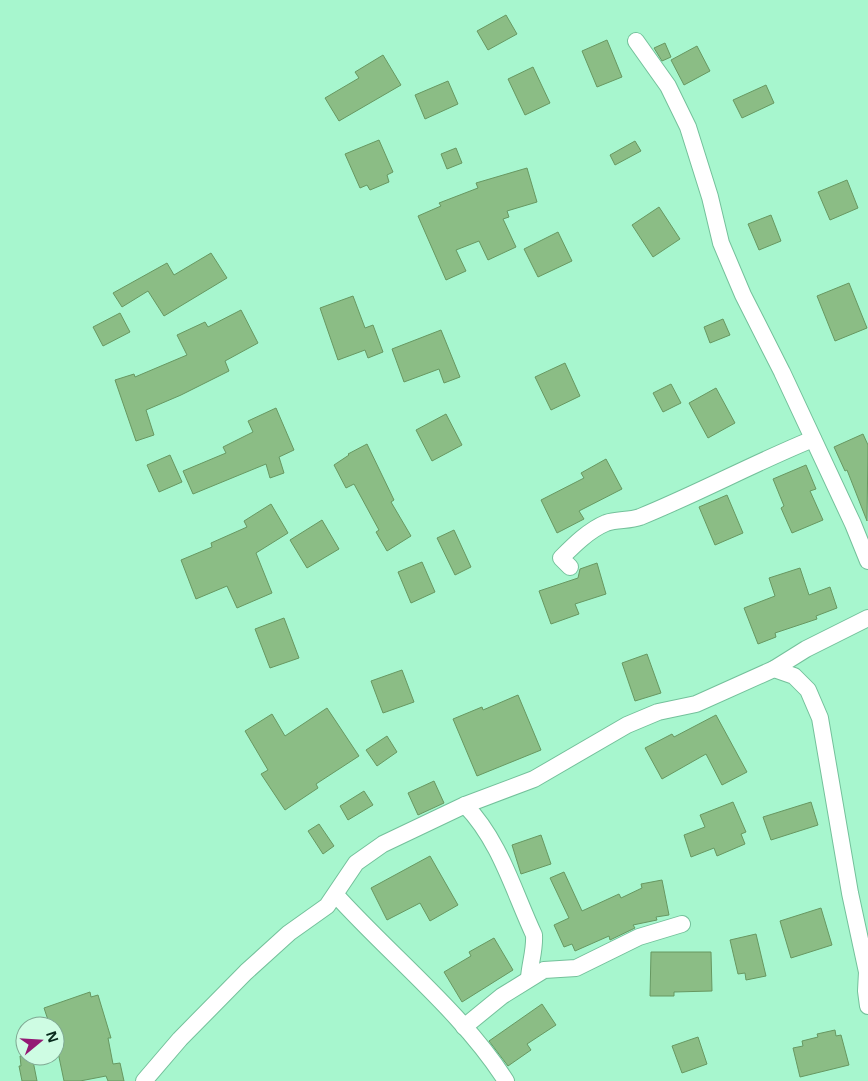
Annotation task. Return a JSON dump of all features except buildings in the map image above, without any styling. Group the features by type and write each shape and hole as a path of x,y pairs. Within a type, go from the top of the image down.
{"street":[{"path":"636,41 668,86 688,127 710,197 721,242 743,295 782,372 853,524 868,561"},
{"path":"570,567 561,558 576,543 606,523 638,518 742,471 758,461 813,439"},
{"path":"144,1081 180,1039 246,972 289,933 327,906 356,863 383,844 465,805 554,769 589,745 627,725 658,712 696,704 774,669 806,649 868,618"},
{"path":"774,669 794,676 808,690 820,718 850,893 868,972 866,991 868,1006"},
{"path":"465,805 479,819 493,841 534,935 535,948 529,978"},
{"path":"336,895 464,1028 485,1051 506,1081"},
{"path":"464,1028 502,996 544,970 576,968 639,937 682,924"}]}
